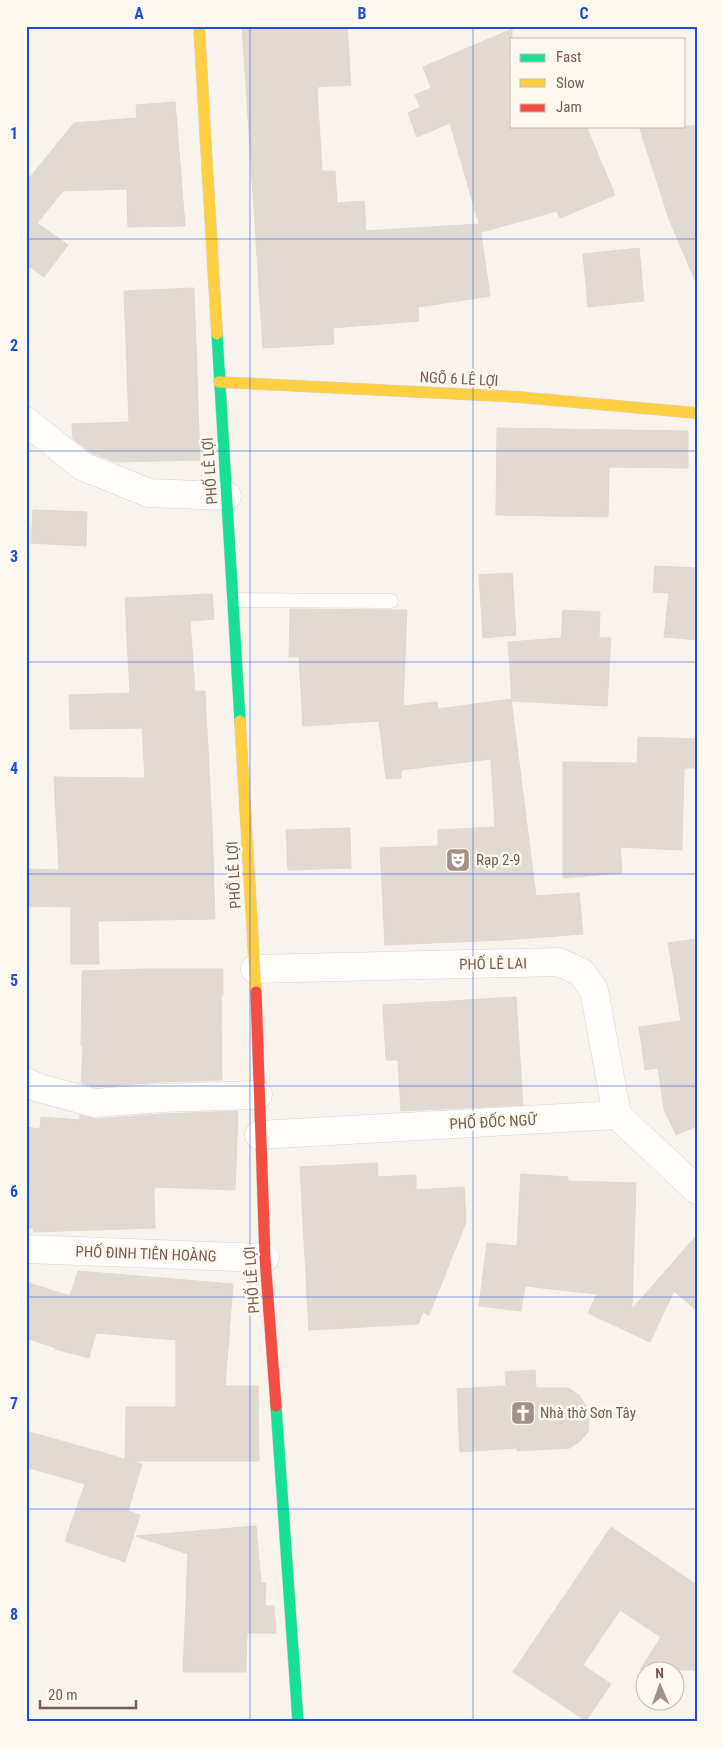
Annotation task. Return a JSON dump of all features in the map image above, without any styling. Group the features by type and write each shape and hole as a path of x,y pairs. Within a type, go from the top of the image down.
{"main road":[{"name":"PHỐ LÊ LỢI","path":"199,26 255,969 265,1258 298,1722"},
{"name":"NGÕ 6 LÊ LỢI","path":"219,382 525,397 697,413"}],"street":[{"path":"26,421 82,466 149,493 227,496"},
{"name":"PHỐ LÊ LAI","path":"255,969 558,962 581,972 594,990 618,1115"},
{"path":"26,1082 38,1088 95,1103 161,1098 258,1095"},
{"path":"618,1115 697,1190"},
{"name":"PHỐ ĐỐC NGỮ","path":"260,1135 618,1115"},
{"name":"PHỐ ĐINH TIÊN HOÀNG","path":"26,1249 265,1258"}],"lane":[{"path":"233,600 391,601"}],"building":[{"path":"242,26 347,26 351,85 317,87 322,171 335,171 337,203 364,201 366,231 479,224 450,123 417,137 408,113 420,107 415,95 431,88 423,67 512,29 512,38 510,38 510,128 587,128 615,195 560,218 557,211 482,232 480,227 490,296 418,307 419,321 333,328 334,344 263,348"},
{"path":"175,102 185,226 128,227 127,189 63,191 37,223 68,245 44,277 26,264 26,182 74,123 137,118 136,105"},
{"path":"686,126 697,126 697,285 669,219 640,128 686,128"},
{"path":"639,248 644,301 588,307 583,254"},
{"path":"194,288 200,460 115,462 90,452 73,439 72,424 129,422 124,291"},
{"path":"497,428 688,431 688,468 609,467 608,517 496,515"},
{"path":"33,510 87,512 86,546 31,543"},
{"path":"655,566 697,568 697,640 664,637 669,593 653,592"},
{"path":"512,573 516,635 483,638 479,575"},
{"path":"212,594 214,619 190,621 195,691 205,691 215,919 98,921 99,964 71,964 71,907 26,906 26,869 59,870 54,777 145,778 142,728 70,729 69,695 130,693 125,598"},
{"path":"290,609 407,610 403,706 437,702 438,709 511,699 536,896 579,893 583,934 504,940 385,945 380,848 438,846 438,830 495,827 491,759 401,770 401,778 386,779 379,721 303,726 299,657 289,657"},
{"path":"563,610 600,612 599,638 611,638 607,706 512,701 508,642 561,638"},
{"path":"638,737 697,739 697,768 684,768 682,850 620,847 622,873 563,878 563,762 637,763"},
{"path":"350,828 351,868 288,870 286,830"},
{"path":"697,939 697,1126 676,1135 664,1109 658,1068 645,1070 639,1027 681,1021 668,943"},
{"path":"223,969 223,996 221,996 222,1080 96,1087 81,1083 83,1046 81,1046 82,971"},
{"path":"516,997 523,1105 401,1111 398,1060 386,1060 383,1005"},
{"path":"238,1111 235,1190 154,1187 155,1228 33,1232 34,1228 26,1228 26,1127 40,1129 41,1117 80,1120 80,1115 96,1119"},
{"path":"377,1163 378,1177 416,1175 416,1190 464,1187 466,1222 429,1315 423,1312 418,1324 309,1330 300,1167"},
{"path":"521,1174 568,1177 568,1181 636,1183 632,1309 697,1235 697,1311 674,1291 650,1342 588,1313 597,1294 525,1286 521,1311 479,1306 487,1243 517,1246"},
{"path":"78,1271 233,1284 225,1386 258,1386 259,1461 132,1461 142,1464 128,1511 140,1515 125,1562 65,1541 85,1484 26,1467 26,1431 125,1459 126,1407 176,1407 176,1340 96,1333 89,1358 55,1349 26,1338 26,1282 70,1296"},
{"name":"Nhà thờ Sơn Tây","path":"535,1370 536,1388 568,1388 579,1395 587,1408 589,1419 588,1432 580,1441 570,1448 517,1451 517,1448 460,1452 457,1389 506,1386 505,1372"},
{"path":"256,1526 261,1583 266,1583 265,1606 274,1606 276,1633 247,1633 246,1672 183,1672 188,1554 136,1536"},
{"path":"611,1527 697,1585 697,1670 686,1670 686,1660 646,1660 661,1637 620,1610 583,1665 611,1684 586,1721 513,1672"}],"traffic: fast":[{"path":"217,334 240,721"},
{"path":"276,1406 298,1722"}],"traffic: slow":[{"path":"199,26 217,334"},
{"path":"219,382 518,397 697,413"},
{"path":"240,721 256,992"}],"traffic: jam":[{"path":"256,992 265,1258 276,1406"}],"place":[{"name":"Rạp 2-9","path":"458,860"},
{"name":"Nhà thờ Sơn Tây","path":"523,1413"}]}
